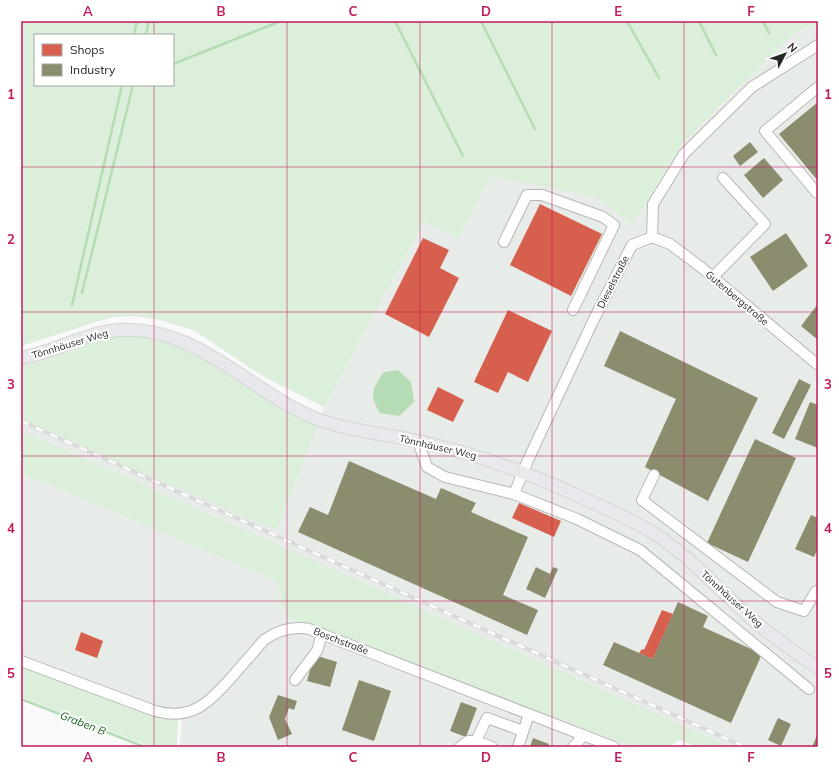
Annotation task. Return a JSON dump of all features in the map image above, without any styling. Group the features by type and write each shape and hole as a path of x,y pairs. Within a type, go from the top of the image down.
{"main road":[{"name":"Tönnhäuser Weg","path":"21,358 100,333 119,330 142,330 164,334 202,350 288,406 319,419 364,431 418,441 489,459 523,471 618,514 656,534 682,554 754,620 786,647 818,668"}],"street":[{"path":"652,237 653,204 684,154 752,87 818,45"},
{"path":"818,87 765,131 817,193 818,192"},
{"path":"713,277 765,224 724,178"},
{"path":"504,242 527,195 542,195 603,217 614,225 573,310"},
{"name":"Gutenbergstraße","path":"652,237 670,244 713,277 818,365"},
{"name":"Dieselstraße","path":"514,494 523,471 594,319 632,245 652,237"},
{"path":"418,441 427,467 445,477 514,494 578,519 640,550 809,689"},
{"path":"654,475 642,500 777,602 804,611 816,591"},
{"name":"Boschstraße","path":"21,661 155,711 182,714 197,709 209,701 264,640 288,628 298,627 322,634 614,747"},
{"path":"294,680 317,651 322,634"},
{"path":"518,747 522,731 529,714"},
{"path":"476,741 487,718 522,731"},
{"path":"573,747 584,735"},
{"path":"460,747 468,741 476,741 492,747"}],"shaded area":[{"path":"21,21 818,21 818,23 795,32 683,143 633,224 595,197 491,176 459,238 424,222 324,407 264,377 195,331 160,320 135,316 112,317 21,346"},
{"path":"818,23 818,747 730,747 21,430 21,414 277,530 324,407 424,222 459,238 491,176 595,197 633,224 683,143 795,32"},
{"path":"141,334 184,346 318,424 277,530 21,422 21,362 99,337"},
{"path":"398,370 411,382 414,402 399,416 380,413 374,401 373,392 384,372"},
{"path":"21,430 726,745 725,747 697,747 679,740 669,747 634,747 287,618 277,581 21,473"},
{"path":"21,473 277,581 287,618 634,747 180,747 182,714 172,714 21,661"},
{"path":"21,667 161,717 178,717 177,747 151,747 21,697"}],"building: Shops":[{"path":"540,204 602,234 571,296 510,265"},
{"path":"423,238 449,250 440,268 459,278 429,337 385,314"},
{"path":"508,310 552,331 528,382 508,372 498,393 474,382"},
{"path":"438,387 464,400 453,422 427,410"},
{"path":"519,503 561,521 554,537 512,518"},
{"path":"662,610 673,614 653,659 639,653 642,649 644,650"},
{"path":"81,632 103,641 97,658 75,650"}],"building: Industry":[{"path":"818,102 818,181 779,134"},
{"path":"750,142 758,152 740,166 733,156"},
{"path":"764,158 783,180 763,198 744,175"},
{"path":"786,233 808,266 773,291 750,257"},
{"path":"818,304 818,340 801,326"},
{"path":"620,331 758,398 708,501 645,467 676,399 604,366"},
{"path":"799,379 811,385 784,439 772,433"},
{"path":"810,402 818,405 818,448 795,439"},
{"path":"755,439 796,458 748,562 707,543"},
{"path":"349,461 436,499 441,488 476,503 471,512 528,537 503,595 538,610 527,635 298,532 310,507 328,515"},
{"path":"811,515 818,518 818,548 814,557 795,549"},
{"path":"536,567 550,574 553,567 558,569 545,598 526,589"},
{"path":"678,602 708,616 703,627 762,654 731,723 603,665 614,642 653,659"},
{"path":"314,655 337,662 330,687 307,681"},
{"path":"359,680 391,691 374,741 342,730"},
{"path":"278,695 297,701 294,710 289,708 285,719 292,734 278,740 269,717"},
{"path":"461,702 477,708 466,737 450,731"},
{"path":"778,718 791,724 781,746 768,740"},
{"path":"818,733 818,747 812,747"},
{"path":"533,738 549,744 548,747 530,747"}],"waterway":[{"path":"134,34 137,21"},
{"path":"146,34 149,21"},
{"path":"174,64 281,21"},
{"path":"395,21 463,156"},
{"path":"481,21 535,129"},
{"path":"627,21 659,78"},
{"path":"699,21 716,55"},
{"path":"763,21 769,33"},
{"path":"72,305 122,86"},
{"path":"82,293 133,86"},
{"name":"Graben B","path":"21,699 145,747"}],"railway":[{"path":"21,421 745,747"}]}
